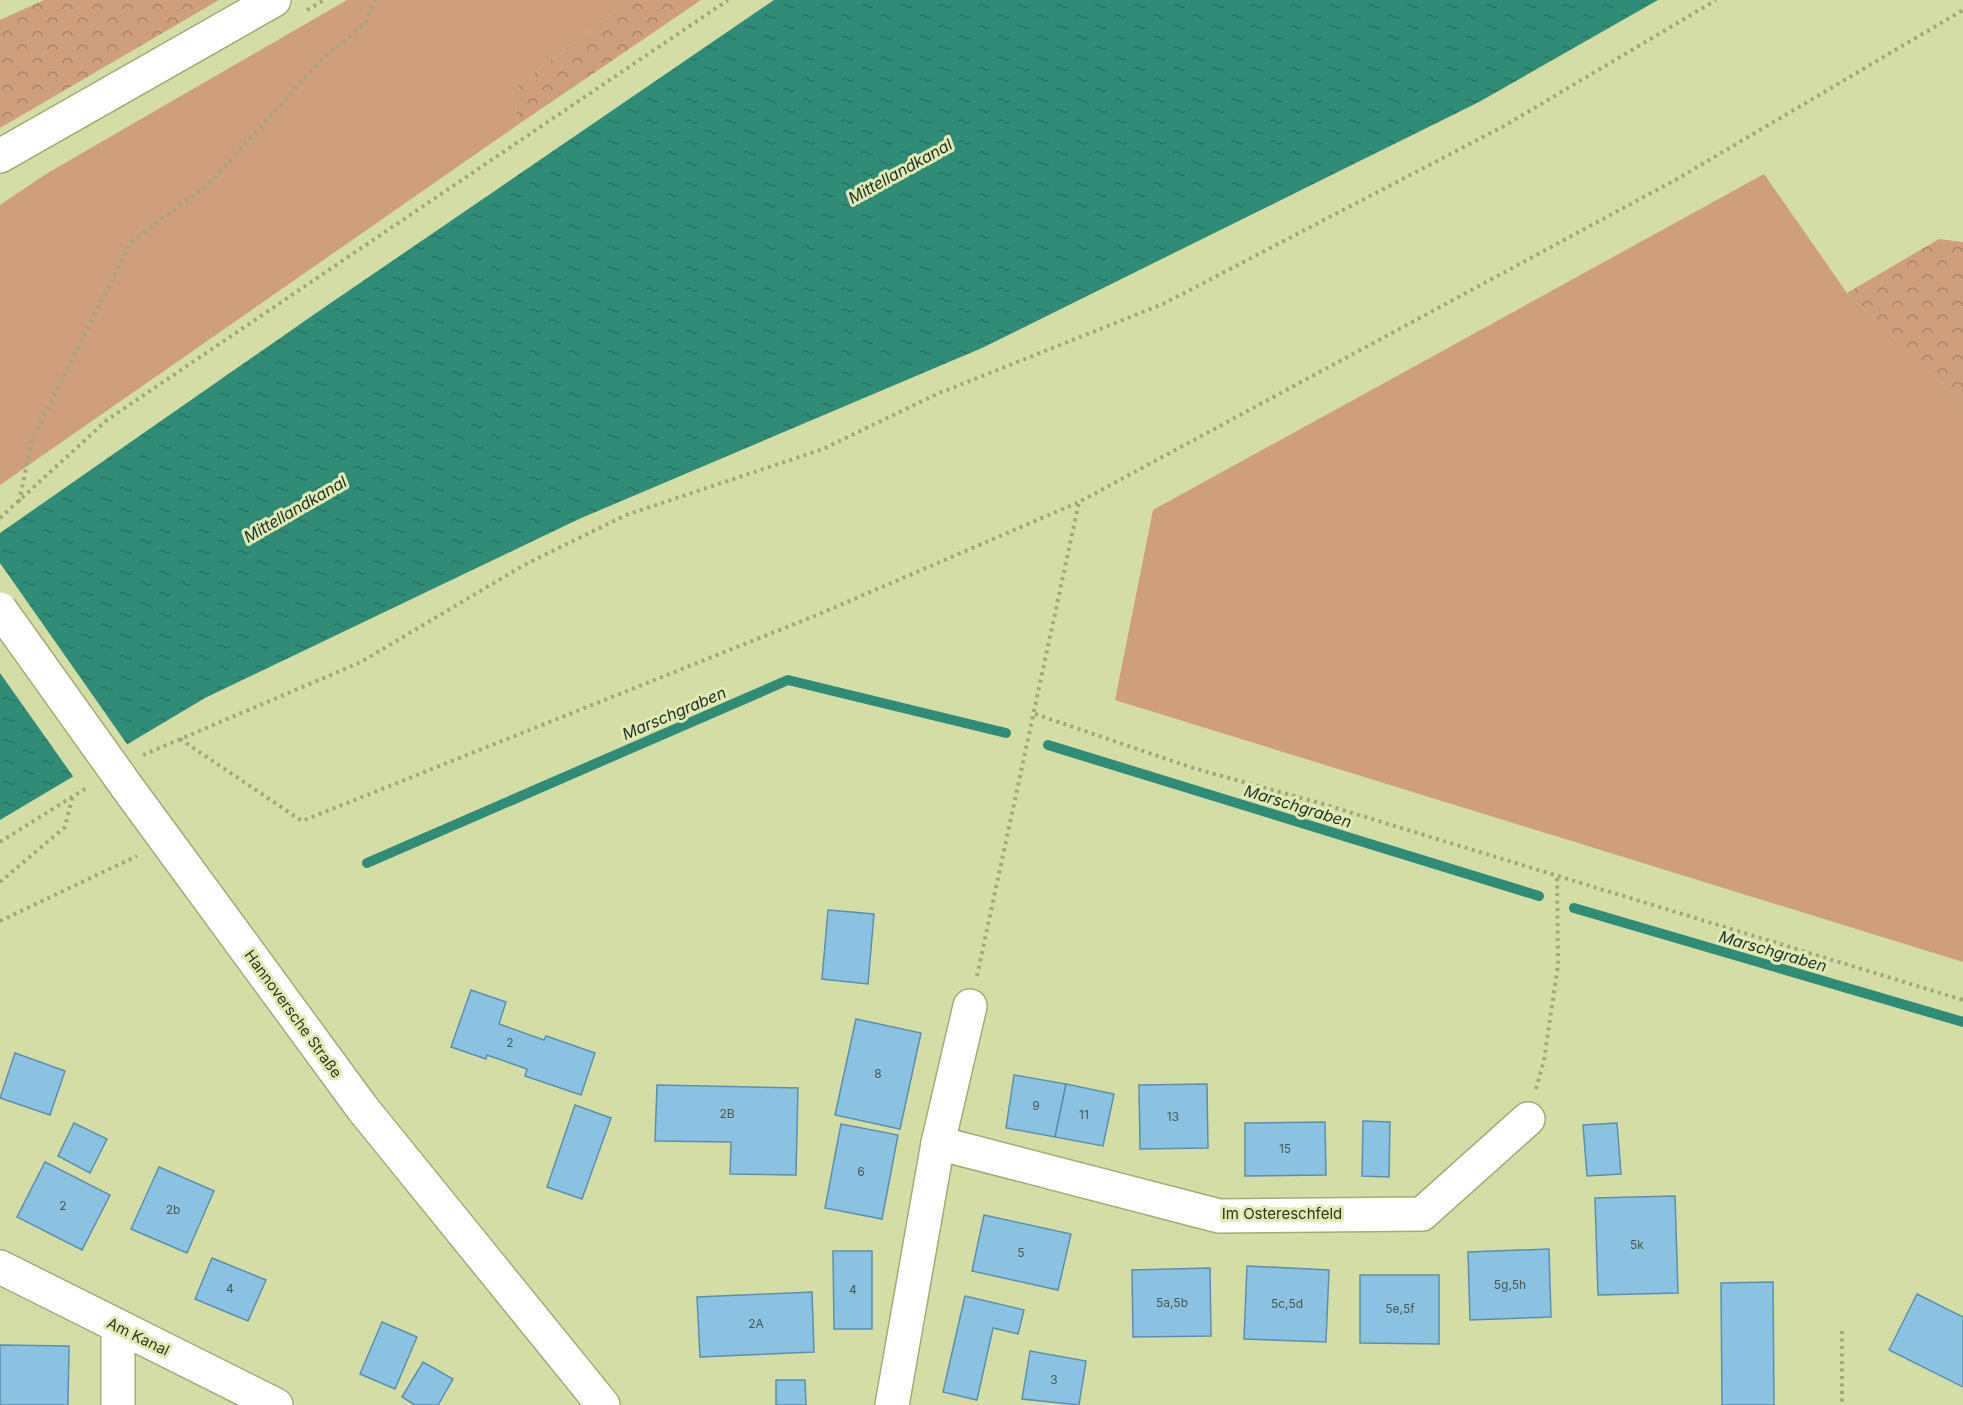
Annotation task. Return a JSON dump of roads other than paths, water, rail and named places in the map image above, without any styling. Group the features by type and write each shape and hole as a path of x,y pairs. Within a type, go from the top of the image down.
{"street":[{"path":"0,156 274,0"},
{"name":"Hannoversche Straße","path":"0,609 127,787 363,1109 603,1405"},
{"path":"892,1405 938,1143 970,1006"},
{"name":"Im Ostereschfeld","path":"938,1143 1219,1216 1422,1214 1528,1119"},
{"name":"Am Kanal","path":"0,1267 276,1405"},
{"path":"118,1327 118,1405"}],"water":[{"name":"Mittellandkanal","path":"774,0 1658,0 1479,102 982,348 579,519 205,698 0,820 0,533 319,311"}],"waterway":[{"name":"Marschgraben","path":"367,863 788,680 1006,733"},
{"name":"Marschgraben","path":"1048,745 1539,896"},
{"name":"Marschgraben","path":"1574,908 1963,1022"}]}
